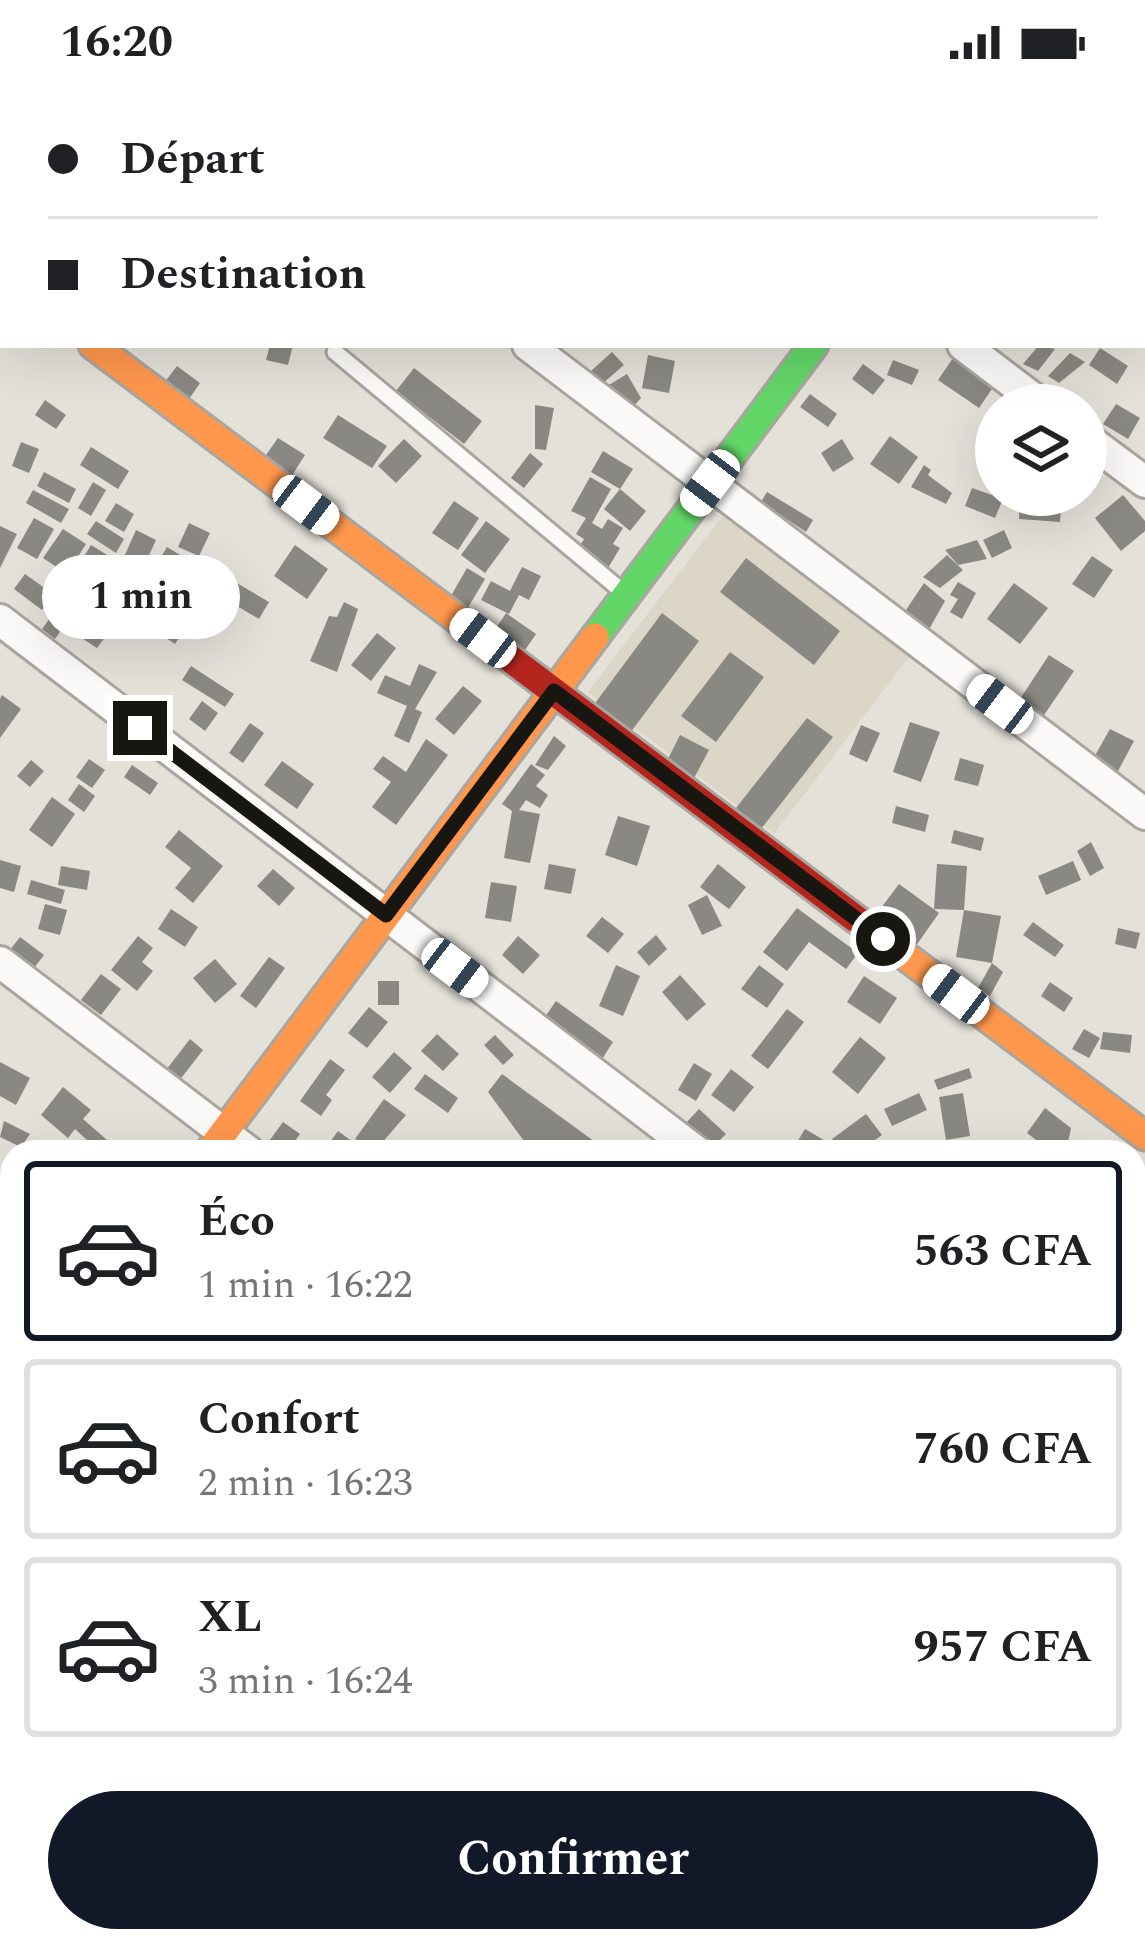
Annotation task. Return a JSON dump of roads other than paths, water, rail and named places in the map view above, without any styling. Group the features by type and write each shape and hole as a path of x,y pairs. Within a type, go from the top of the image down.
{"street":[{"path":"97,348 1145,1136"},
{"path":"532,348 1145,814"},
{"path":"217,1140 812,348"},
{"path":"967,348 1014,384"},
{"path":"1107,454 1145,482"},
{"path":"0,620 681,1140"},
{"path":"0,962 214,1140"}],"lane":[{"path":"335,352 626,595"}]}
